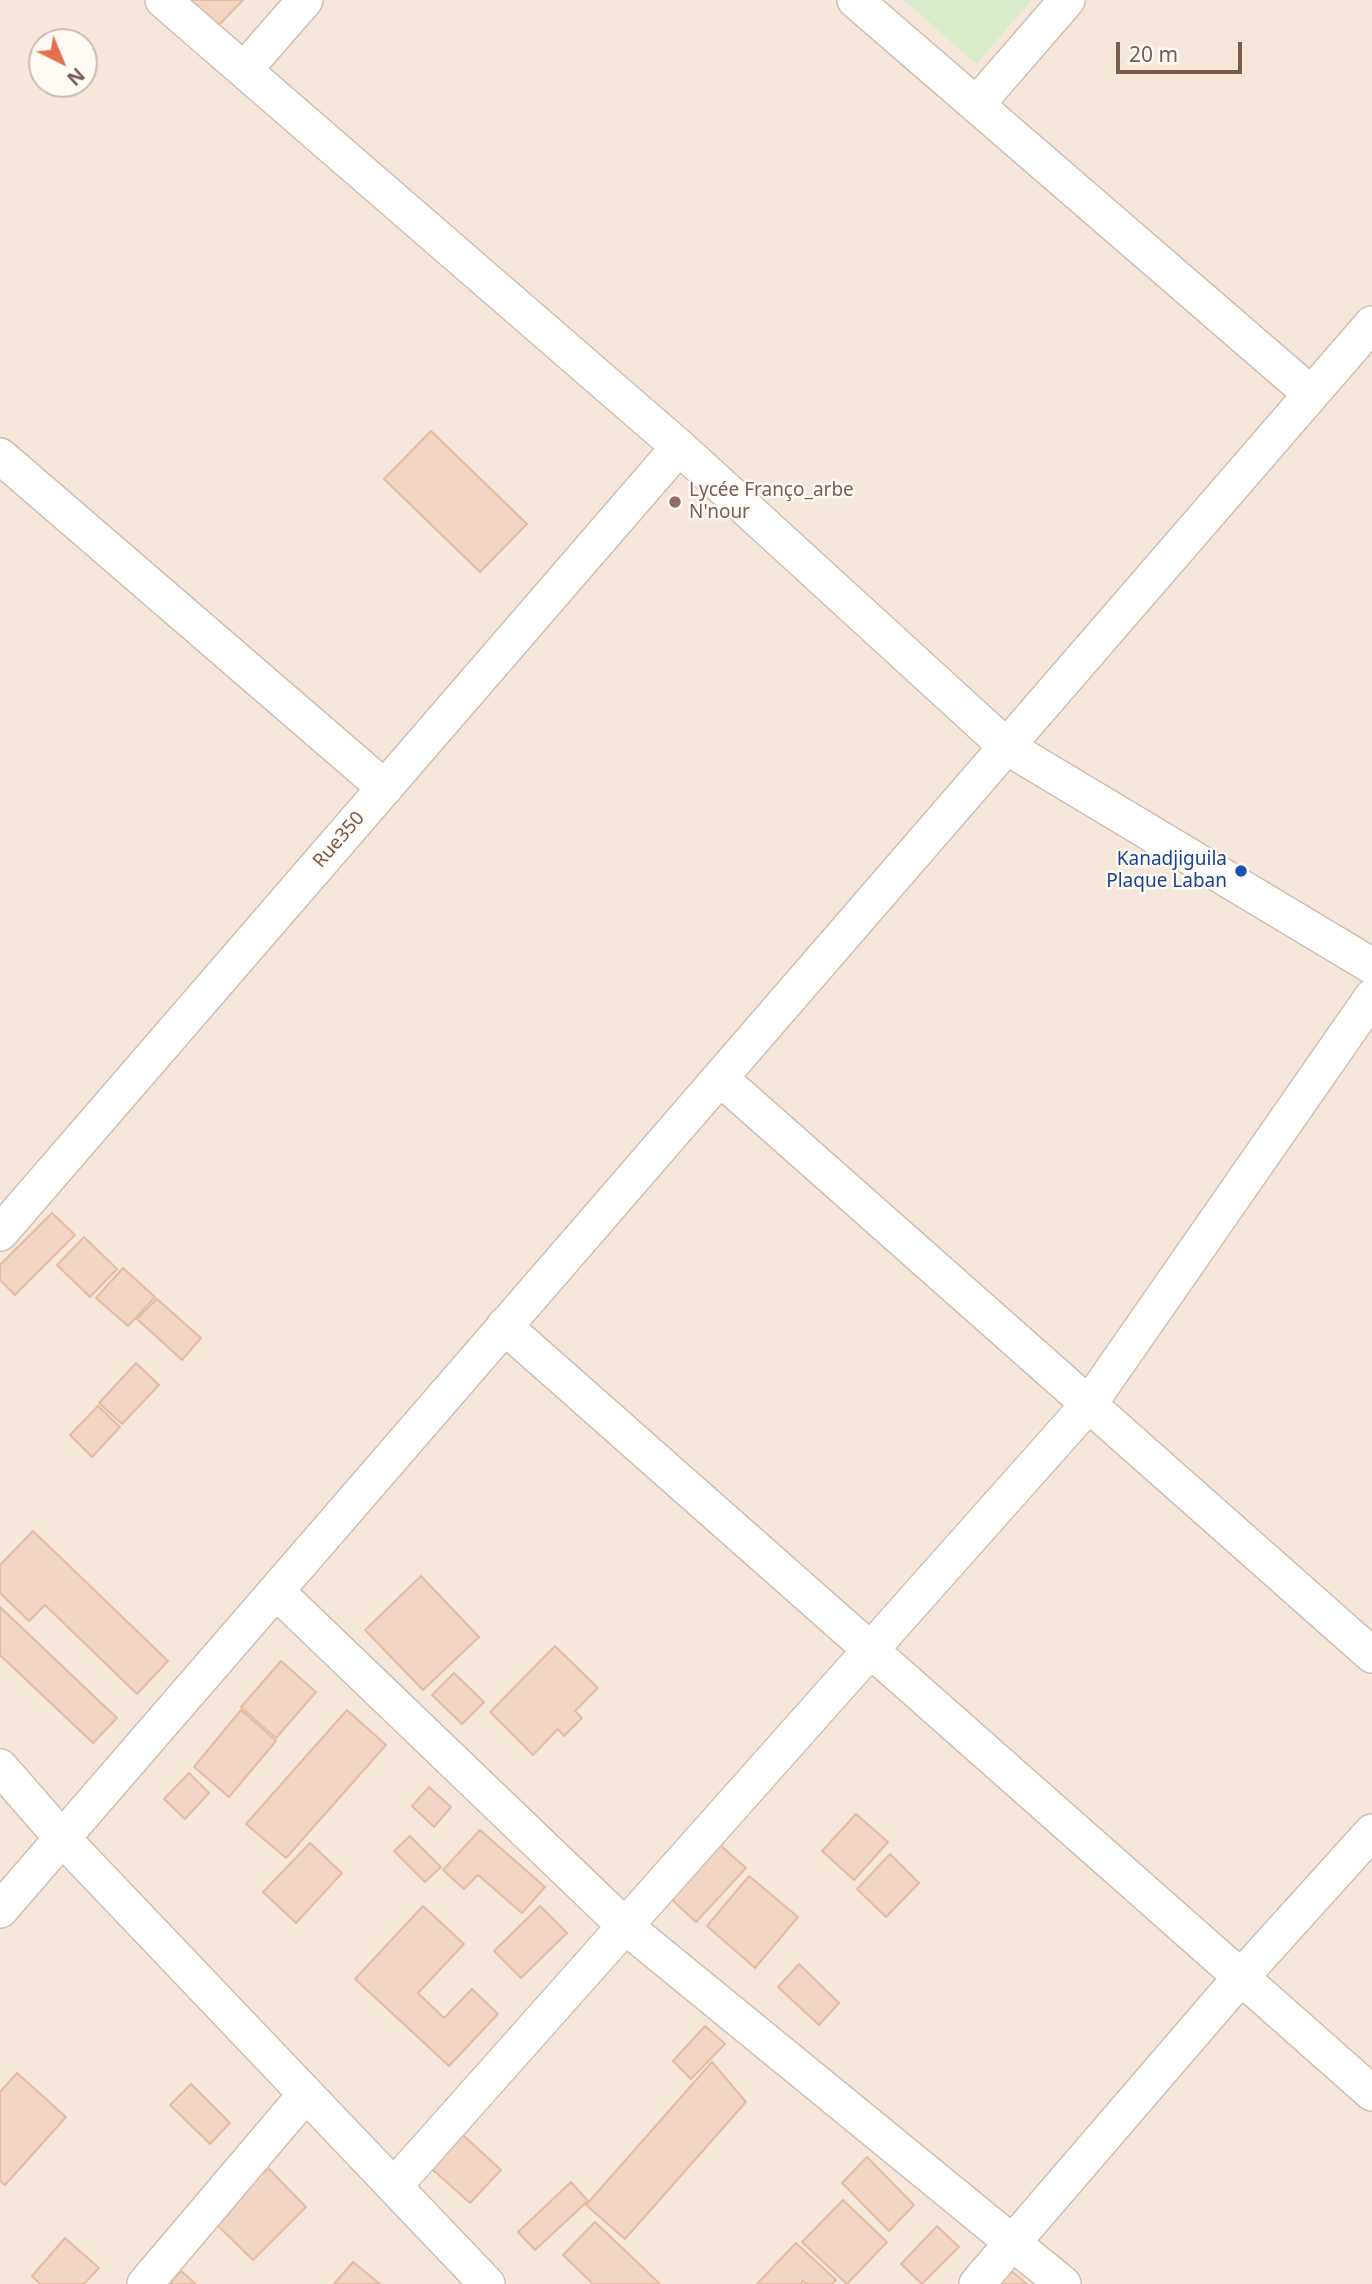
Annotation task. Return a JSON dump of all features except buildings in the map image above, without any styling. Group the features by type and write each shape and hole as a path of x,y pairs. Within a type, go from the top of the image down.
{"street":[{"path":"163,0 679,447 1007,747 1372,966"},
{"path":"244,70 305,0"},
{"path":"855,0 1311,394"},
{"path":"976,105 1067,0"},
{"path":"0,1910 1372,324"},
{"name":"Rue350","path":"0,1233 679,447"},
{"path":"0,456 385,788"},
{"path":"394,2186 1089,1404 1372,996"},
{"path":"720,1078 1372,1655"},
{"path":"505,1326 1372,2093"},
{"path":"276,1591 625,1926 1063,2284"},
{"path":"0,1767 62,1838 487,2284"},
{"path":"977,2284 1241,1977 1372,1832"},
{"path":"145,2284 306,2094"}],"shaded area":[{"path":"0,0 1372,0 1372,2284 0,2284"}],"green space":[{"path":"904,0 1032,0 976,64"}],"place":[{"name":"Lycée Franço_arbe N'nour","path":"675,502"},
{"name":"Kanadjiguila Plaque Laban","path":"1241,871"}]}
